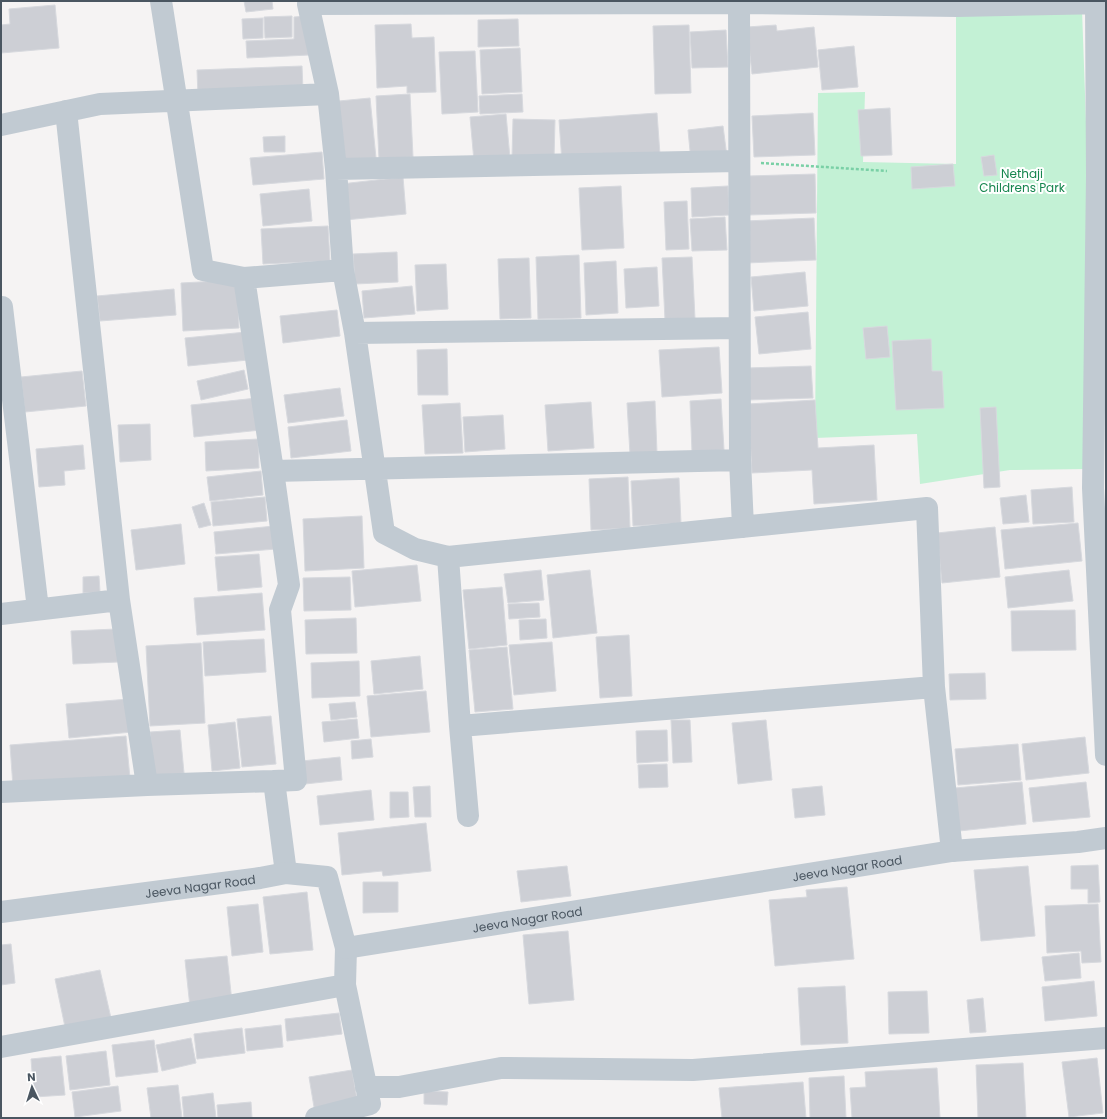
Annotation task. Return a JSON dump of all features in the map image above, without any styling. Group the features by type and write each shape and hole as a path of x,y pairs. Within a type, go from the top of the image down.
{"street":[{"path":"161,1 203,270 244,278 343,270"},
{"path":"952,851 934,686 927,508 448,557 415,548 384,533 356,333 343,270 336,168 328,94 308,2 1101,3 1100,487 1106,755"},
{"path":"739,2 738,161 740,460 743,527"},
{"path":"1,125 100,104 328,94"},
{"path":"66,111 119,600 148,785"},
{"path":"336,168 738,161"},
{"path":"1,792 296,780 280,610 289,585 244,278"},
{"path":"2,307 38,609"},
{"path":"356,333 739,328"},
{"path":"273,471 740,460"},
{"path":"448,557 468,816"},
{"path":"1,614 119,600"},
{"path":"460,726 934,686"},
{"path":"274,781 286,872"},
{"name":"Jeeva Nagar Road","path":"1,912 252,879 286,872 327,877 346,948 952,851 1106,838"},
{"path":"316,1118 370,1104 345,985 346,948"},
{"path":"1,1047 345,985"},
{"path":"366,1087 399,1087 501,1068 693,1070 1106,1038"}],"path":[{"path":"738,161 887,172"}],"green space":[{"name":"Nethaji Childrens Park","path":"1082,10 1088,178 1086,469 1010,470 920,484 917,434 815,438 818,93 865,92 863,162 956,164 956,13"}],"building":[{"path":"244,1 272,1 273,9 246,12"},
{"path":"55,5 59,48 1,53 1,25 10,24 9,9"},
{"path":"292,16 292,37 265,38 264,17"},
{"path":"307,16 309,55 247,58 246,41 294,39 294,17"},
{"path":"263,18 263,38 243,39 242,19"},
{"path":"518,19 519,46 478,47 478,20"},
{"path":"411,24 412,38 434,37 436,92 407,93 407,86 377,88 375,25"},
{"path":"689,25 691,93 655,94 653,26"},
{"path":"776,25 777,31 814,27 818,67 752,74 747,27"},
{"path":"726,30 728,67 692,68 690,32"},
{"path":"854,46 858,87 822,90 818,50"},
{"path":"520,48 522,92 482,94 480,50"},
{"path":"475,51 478,112 442,114 439,52"},
{"path":"302,66 303,91 198,96 197,70"},
{"path":"410,94 413,157 379,159 376,96"},
{"path":"522,94 523,112 480,114 479,96"},
{"path":"370,98 376,158 344,161 339,101"},
{"path":"890,108 892,155 861,156 858,110"},
{"path":"657,113 660,155 562,162 559,120"},
{"path":"813,113 815,155 754,157 752,116"},
{"path":"506,114 510,158 474,161 470,117"},
{"path":"513,119 555,120 554,159 512,158"},
{"path":"723,126 727,157 691,161 688,130"},
{"path":"285,136 285,152 264,152 263,137"},
{"path":"322,152 324,179 253,185 250,158"},
{"path":"994,155 997,175 984,176 981,157"},
{"path":"953,164 955,186 912,189 911,167"},
{"path":"815,174 816,213 749,215 748,176"},
{"path":"403,177 406,214 345,220 341,184"},
{"path":"621,186 624,248 582,250 579,188"},
{"path":"728,186 729,215 692,217 691,188"},
{"path":"309,189 312,221 263,226 260,194"},
{"path":"687,201 689,249 666,250 664,202"},
{"path":"725,217 727,250 692,251 690,219"},
{"path":"814,218 816,260 747,263 745,221"},
{"path":"328,226 330,261 263,264 261,229"},
{"path":"397,252 398,282 355,284 353,254"},
{"path":"579,255 581,318 538,319 536,257"},
{"path":"692,257 695,319 665,320 662,258"},
{"path":"529,258 531,318 500,319 498,259"},
{"path":"616,261 618,313 586,315 584,263"},
{"path":"446,264 448,309 417,311 415,265"},
{"path":"657,267 659,306 626,308 624,269"},
{"path":"805,272 808,306 754,311 751,277"},
{"path":"237,280 239,328 183,331 181,283"},
{"path":"412,286 415,314 364,318 362,291"},
{"path":"174,289 176,315 100,321 97,296"},
{"path":"337,310 340,336 283,343 280,316"},
{"path":"808,312 811,349 759,354 755,317"},
{"path":"887,326 890,357 866,359 863,328"},
{"path":"246,332 248,360 188,366 185,338"},
{"path":"931,339 932,371 942,371 944,408 896,410 892,341"},
{"path":"719,347 722,393 662,397 659,350"},
{"path":"447,349 448,395 418,395 417,350"},
{"path":"811,366 813,398 747,400 746,368"},
{"path":"244,370 248,389 201,400 197,381"},
{"path":"82,371 86,406 25,412 21,377"},
{"path":"340,388 344,416 288,423 284,395"},
{"path":"257,398 261,430 194,437 191,405"},
{"path":"721,399 724,450 692,452 690,401"},
{"path":"815,400 818,448 874,445 877,500 814,504 812,470 752,473 748,404"},
{"path":"655,401 657,453 630,454 627,403"},
{"path":"591,402 594,448 548,451 545,405"},
{"path":"460,403 463,453 425,454 422,405"},
{"path":"996,407 1000,487 984,488 980,408"},
{"path":"503,415 505,449 465,452 463,417"},
{"path":"347,420 351,451 291,458 288,427"},
{"path":"150,424 151,460 120,462 118,425"},
{"path":"258,439 259,468 206,471 205,442"},
{"path":"83,445 85,469 64,471 65,485 39,487 36,449"},
{"path":"261,471 263,495 210,501 207,477"},
{"path":"628,477 630,528 591,530 589,479"},
{"path":"679,478 681,523 633,526 631,481"},
{"path":"1072,487 1074,522 1033,524 1031,490"},
{"path":"1026,495 1029,522 1003,524 1000,498"},
{"path":"265,497 267,521 213,526 211,502"},
{"path":"204,503 211,525 199,528 192,507"},
{"path":"362,516 364,568 305,571 303,519"},
{"path":"1078,523 1082,561 1005,569 1001,530"},
{"path":"181,524 185,564 136,570 131,530"},
{"path":"274,526 276,549 216,554 214,532"},
{"path":"995,527 1000,577 942,583 937,533"},
{"path":"259,554 262,587 218,591 215,557"},
{"path":"417,565 421,601 355,607 352,571"},
{"path":"541,570 544,600 508,603 504,574"},
{"path":"590,570 597,633 553,638 547,575"},
{"path":"1069,570 1073,601 1008,608 1005,577"},
{"path":"99,576 100,592 83,593 83,577"},
{"path":"350,577 351,610 304,611 303,578"},
{"path":"502,587 507,645 469,649 463,590"},
{"path":"262,593 265,630 197,635 194,598"},
{"path":"539,603 540,617 509,619 508,604"},
{"path":"1075,610 1076,650 1012,651 1011,611"},
{"path":"356,618 357,653 306,654 305,620"},
{"path":"546,619 547,638 520,640 519,620"},
{"path":"116,629 118,662 73,664 71,631"},
{"path":"629,635 632,696 600,698 596,637"},
{"path":"264,639 266,672 205,676 203,642"},
{"path":"552,642 556,691 514,695 509,645"},
{"path":"201,643 205,723 150,726 146,646"},
{"path":"507,647 513,709 475,712 469,650"},
{"path":"420,656 423,689 374,694 371,661"},
{"path":"359,661 360,696 312,698 311,663"},
{"path":"985,673 986,699 950,700 949,674"},
{"path":"426,691 430,732 371,737 367,696"},
{"path":"129,699 132,732 69,738 66,704"},
{"path":"355,702 357,717 331,720 329,704"},
{"path":"271,716 276,764 242,767 237,719"},
{"path":"357,719 359,738 324,742 322,722"},
{"path":"671,720 690,720 692,762 673,763"},
{"path":"766,720 772,780 738,784 732,723"},
{"path":"235,722 240,768 212,771 208,725"},
{"path":"180,730 184,773 154,776 150,732"},
{"path":"667,730 668,761 637,763 636,731"},
{"path":"126,736 130,778 13,787 10,745"},
{"path":"1085,737 1089,773 1026,780 1022,744"},
{"path":"371,739 373,757 352,759 351,741"},
{"path":"1018,744 1021,780 958,785 955,749"},
{"path":"340,757 342,780 305,784 302,761"},
{"path":"667,764 668,787 639,788 638,765"},
{"path":"1022,782 1026,824 959,831 955,788"},
{"path":"1086,782 1090,817 1033,822 1029,788"},
{"path":"430,786 431,817 415,817 413,787"},
{"path":"822,786 825,815 795,818 792,789"},
{"path":"371,790 374,820 320,825 317,796"},
{"path":"390,792 408,792 409,817 390,818"},
{"path":"426,823 431,871 383,876 382,871 342,875 338,833"},
{"path":"1098,865 1100,902 1088,903 1088,889 1071,889 1071,866"},
{"path":"567,866 571,896 521,902 517,871"},
{"path":"1028,866 1035,936 981,941 974,870"},
{"path":"363,882 398,882 398,912 363,913"},
{"path":"847,887 854,959 775,966 769,900 807,897 806,890"},
{"path":"307,892 313,950 270,954 263,897"},
{"path":"258,904 263,952 232,956 227,907"},
{"path":"1098,904 1101,962 1082,963 1081,951 1047,953 1045,906"},
{"path":"568,931 574,1000 529,1004 523,935"},
{"path":"11,944 15,983 1,985 1,945"},
{"path":"1079,953 1081,978 1045,981 1042,957"},
{"path":"227,956 232,1002 190,1007 185,960"},
{"path":"100,970 111,1018 65,1027 55,979"},
{"path":"1094,981 1097,1016 1045,1021 1042,987"},
{"path":"845,986 848,1043 801,1045 798,988"},
{"path":"927,991 929,1033 889,1034 888,992"},
{"path":"983,998 986,1032 970,1033 967,1000"},
{"path":"339,1013 342,1034 287,1041 285,1019"},
{"path":"281,1025 283,1047 247,1051 245,1029"},
{"path":"242,1028 245,1053 197,1059 194,1034"},
{"path":"191,1038 196,1063 162,1071 156,1045"},
{"path":"154,1040 158,1072 116,1077 112,1045"},
{"path":"106,1051 110,1085 70,1090 66,1056"},
{"path":"61,1056 65,1095 34,1097 31,1059"},
{"path":"1097,1058 1103,1113 1069,1117 1062,1062"},
{"path":"1023,1063 1026,1118 978,1118 976,1065"},
{"path":"937,1068 940,1118 852,1118 850,1088 866,1087 865,1072"},
{"path":"352,1070 358,1105 315,1113 309,1077"},
{"path":"844,1076 846,1118 810,1118 809,1078"},
{"path":"803,1082 806,1118 722,1118 719,1088"},
{"path":"178,1085 182,1118 151,1118 147,1088"},
{"path":"118,1086 121,1111 75,1117 72,1092"},
{"path":"424,1091 448,1092 447,1105 424,1104"},
{"path":"213,1093 216,1118 184,1118 182,1097"},
{"path":"251,1102 252,1118 218,1118 217,1105"}]}
